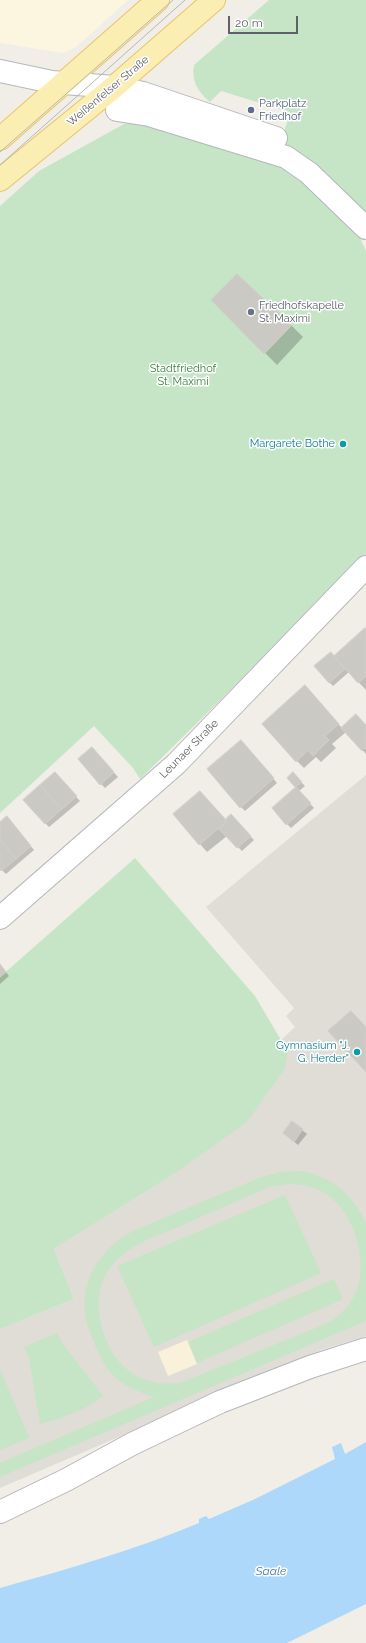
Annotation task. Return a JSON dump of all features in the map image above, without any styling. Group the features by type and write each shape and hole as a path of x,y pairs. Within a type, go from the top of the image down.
{"main road":[{"path":"0,139 158,0"},
{"name":"Weißenfelser Straße","path":"0,180 114,87 214,0"}],"street":[{"path":"0,71 65,83 114,87 143,93 276,138"},
{"path":"117,110 149,115 286,157 309,173 366,228"},
{"name":"Leunaer Straße","path":"0,918 176,764 366,567"},
{"path":"0,1512 66,1480 132,1444 220,1402 310,1367 366,1349"}],"shaded area":[{"path":"0,0 128,0 75,48 63,53 0,43"},
{"path":"366,775 366,1336 321,1350 0,1488 0,1329 74,1299 54,1249 174,1174 288,1052 282,1039 295,1027 286,1016 294,1008 206,907"}],"green space":[{"path":"269,0 366,0 366,220 280,146 290,112 221,91 210,102 196,86 193,71 194,65"},
{"name":"Stadtfriedhof St. Maximi","path":"143,122 285,163 355,227 366,251 366,557 140,779 133,768 94,726 0,813 0,206 39,171 124,124"},
{"path":"135,858 255,996 288,1052 285,1068 247,1122 174,1174 54,1249 74,1299 0,1329 0,977"},
{"path":"301,1171 323,1178 341,1189 355,1204 361,1214 366,1224 366,1321 0,1477 0,1463 154,1397 126,1385 112,1374 96,1348 89,1329 85,1310 87,1285 97,1263 104,1254 122,1237 133,1231 259,1178 280,1172","holes":["289,1184 312,1187 329,1196 343,1210 354,1230 358,1244 361,1270 355,1294 340,1314 328,1323 180,1383 170,1384 152,1382 127,1370 114,1355 103,1330 100,1317 100,1290 104,1278 111,1266 121,1256 150,1238 269,1187"]},
{"path":"285,1195 321,1273 154,1347 117,1266"},
{"path":"334,1279 343,1299 197,1363 188,1342"},
{"path":"57,1333 63,1344 103,1396 88,1406 73,1413 40,1424 29,1357 24,1347"},
{"path":"0,1369 29,1438 0,1450"}],"sand":[{"path":"187,1340 197,1364 168,1376 158,1352"}],"water":[{"name":"Saale","path":"366,1442 366,1604 287,1643 0,1643 0,1588 51,1574 175,1533 199,1523 199,1519 206,1516 209,1519 255,1499 335,1459 332,1447 341,1443 345,1454"}],"building":[{"name":"Friedhofskapelle St. Maximi","path":"237,274 292,325 264,354 211,300"},
{"path":"365,628 366,676 358,683 334,656"},
{"path":"331,652 345,669 329,683 314,666"},
{"path":"305,685 339,724 325,736 329,740 313,756 308,750 296,762 262,724"},
{"path":"356,714 366,725 366,747 362,751 341,728"},
{"path":"241,740 274,778 240,808 207,769"},
{"path":"92,747 114,772 100,785 78,759"},
{"path":"55,772 77,796 62,809 40,785"},
{"path":"293,772 302,782 295,787 287,778"},
{"path":"40,785 62,809 45,824 23,800"},
{"path":"296,787 311,803 286,825 272,808"},
{"path":"200,791 227,821 199,845 173,814"},
{"path":"231,814 251,836 237,848 219,829 227,821 225,820"},
{"path":"7,816 31,846 16,859 0,840 0,822"},
{"path":"0,840 16,859 1,871 0,869"},
{"path":"0,964 6,972 0,977"},
{"name":"Gymnasium \"J. G. Herder\"","path":"351,1011 366,1027 366,1072 328,1031"},
{"path":"292,1121 303,1129 294,1142 283,1133"}],"tram line":[{"path":"0,152 173,0"},
{"path":"0,165 185,0"}],"place":[{"name":"Parkplatz Friedhof","path":"251,110"},
{"name":"Friedhofskapelle St. Maximi","path":"251,312"},
{"name":"Margarete Bothe","path":"343,444"},
{"name":"Gymnasium \"J. G. Herder\"","path":"357,1052"}]}
